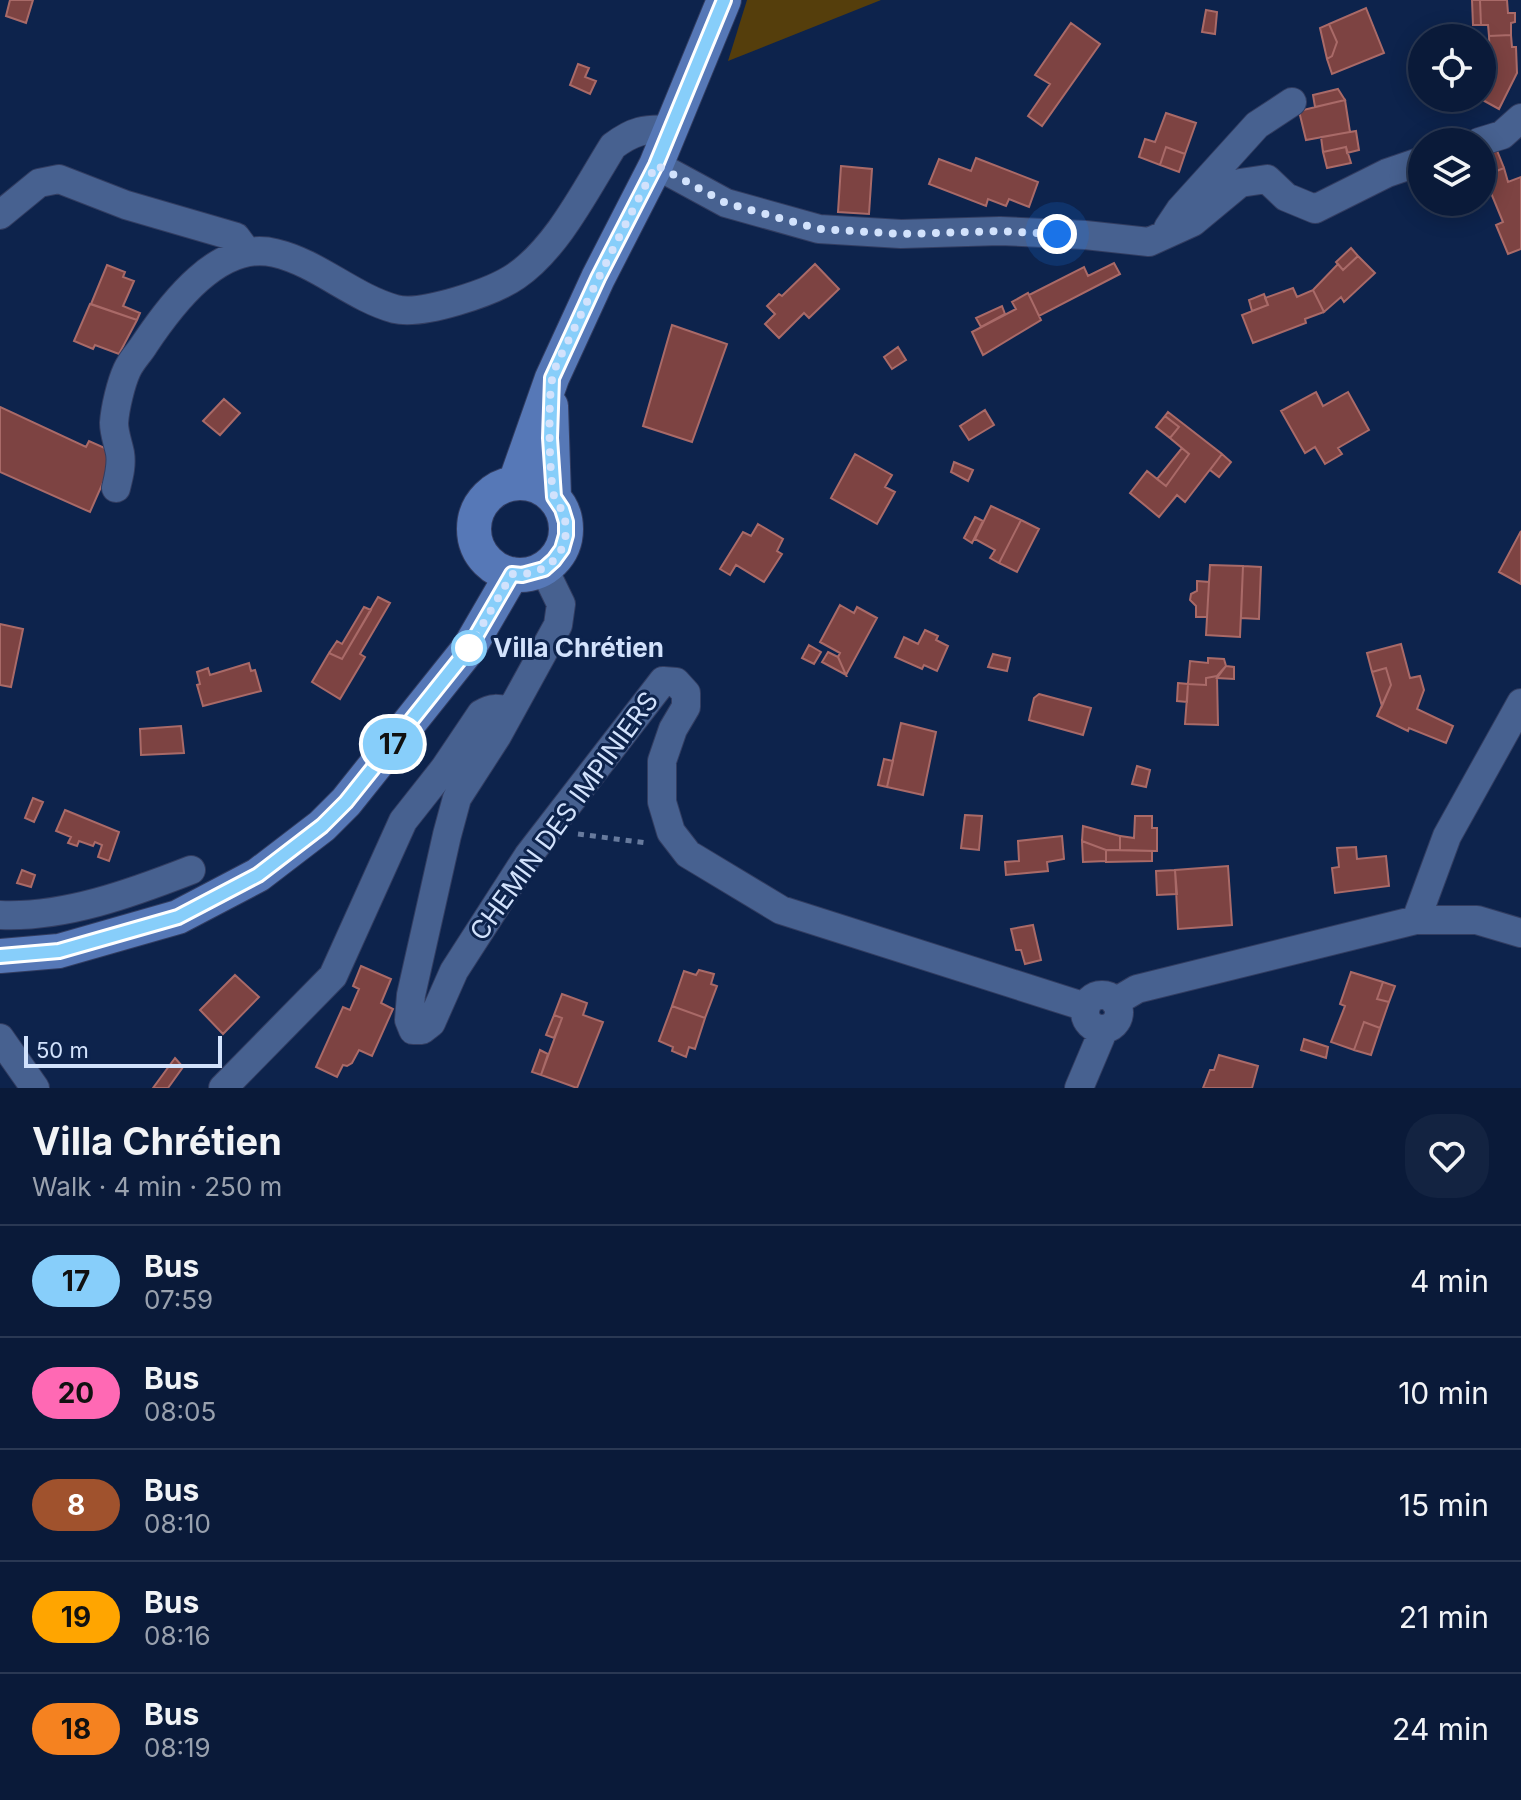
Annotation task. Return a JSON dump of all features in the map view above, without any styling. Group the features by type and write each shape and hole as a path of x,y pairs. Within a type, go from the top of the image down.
{"main road":[{"path":"515,483 552,378 598,278 656,165 724,0"},
{"path":"552,378 550,438 554,497"},
{"path":"515,483 543,488 562,509 566,535 562,549 554,560 513,567 474,533 475,519 489,494 501,487 515,483"},
{"path":"0,956 59,951 178,917 258,875 322,826 346,802 469,648 513,567"}],"street":[{"path":"1163,236 1180,210 1257,125 1292,102"},
{"path":"1496,137 1521,118"},
{"path":"116,488 121,467 114,421 127,371 169,308 199,279 230,258 247,252 273,252 398,310 423,309 479,294 515,278 545,253 613,146 646,128 671,130"},
{"path":"656,165 726,203 819,229 901,234 1000,231 1149,242 1193,222 1240,183 1267,179 1286,197 1315,209 1408,166"},
{"path":"0,215 39,183 59,179 126,205 236,237 247,252"},
{"name":"CHEMIN DES IMPINIERS","path":"513,567 546,603 516,675 510,712 457,798 411,995 409,1020 413,1030 422,1030 431,1023 454,971 528,856 663,681 676,682 686,693 686,707 673,729 662,761 662,802 671,832 688,854 781,910 1086,1007"},
{"path":"1416,920 1447,836 1521,703"},
{"path":"223,1088 333,976 403,821 444,769 481,714 498,708 510,712"},
{"path":"0,915 23,916 121,897 191,870"},
{"path":"1115,1002 1137,989 1416,920 1477,920 1521,933"},
{"path":"1099,995 1115,1002 1117,1019 1110,1028 1089,1024 1085,1014 1090,1000 1099,995"},
{"path":"1079,1088 1104,1029"},
{"path":"0,1038 35,1088"}],"path":[{"path":"549,829 645,844"}],"shaded area":[{"path":"747,0 881,0 728,61"}],"building":[{"path":"10,0 33,0 26,23 6,16"},
{"path":"1472,0 1480,0 1481,24 1473,24"},
{"path":"1480,0 1507,0 1508,13 1515,13 1511,35 1496,36 1496,24 1481,24"},
{"path":"1366,8 1384,53 1332,74 1327,59 1332,56 1337,42 1329,24"},
{"path":"1206,10 1217,12 1215,34 1202,32"},
{"path":"1071,23 1100,44 1042,126 1028,116 1050,84 1035,75"},
{"path":"1329,24 1337,42 1332,56 1327,59 1320,28"},
{"path":"1511,35 1512,47 1516,47 1517,73 1499,109 1496,107 1496,36"},
{"path":"578,64 589,68 585,77 596,81 590,94 570,85"},
{"path":"1338,89 1345,100 1315,107 1313,95"},
{"path":"1345,100 1350,132 1306,140 1299,111"},
{"path":"1166,113 1196,123 1185,154 1166,147 1160,165 1139,157 1145,139 1155,142"},
{"path":"1356,131 1359,150 1347,153 1346,147 1323,152 1321,137"},
{"path":"1166,147 1185,154 1179,172 1160,165"},
{"path":"1346,147 1351,163 1327,168 1323,152"},
{"path":"1496,148 1504,168 1496,171"},
{"path":"976,158 1038,182 1029,207 1009,199 1006,206 988,199 986,206 929,184 939,159 971,171"},
{"path":"841,166 872,169 869,214 838,212"},
{"path":"1504,168 1508,182 1521,177 1521,249 1508,254 1496,225 1503,222 1496,205 1496,171"},
{"path":"1351,248 1358,256 1343,270 1336,262"},
{"path":"1358,256 1375,273 1344,302 1341,297 1324,312 1313,290 1338,264 1343,270"},
{"path":"1114,263 1120,274 1039,316 1029,295 1084,267 1088,276"},
{"path":"815,264 839,289 809,318 804,313 779,338 765,324 775,314 767,306"},
{"path":"107,265 125,272 123,277 134,281 123,306 140,313 137,320 91,304"},
{"path":"1293,288 1297,297 1313,290 1324,312 1305,319 1306,323 1253,343 1242,315 1268,305 1265,298"},
{"path":"1028,293 1041,320 983,355 972,332 1016,309 1012,302"},
{"path":"1264,294 1268,305 1252,311 1249,300"},
{"path":"90,304 137,320 119,354 95,345 93,349 74,341"},
{"path":"1002,306 1005,314 981,327 976,318"},
{"path":"672,325 727,344 692,442 643,426"},
{"path":"898,347 906,360 892,369 884,357"},
{"path":"1316,392 1323,406 1348,392 1369,430 1338,448 1342,454 1325,464 1315,447 1305,453 1281,411"},
{"path":"224,399 240,413 220,435 203,421"},
{"path":"0,407 86,447 89,441 116,453 90,512 0,472"},
{"path":"985,410 994,425 969,440 960,426"},
{"path":"1168,412 1222,454 1185,502 1177,495 1159,517 1130,493 1147,471 1166,486 1189,454 1170,438 1179,427 1165,416"},
{"path":"1165,416 1179,427 1170,438 1156,427"},
{"path":"1182,448 1189,454 1166,486 1157,479"},
{"path":"855,454 892,475 885,487 895,492 877,524 831,498"},
{"path":"1222,454 1231,462 1219,477 1210,470"},
{"path":"954,462 973,470 968,481 951,472"},
{"path":"991,506 1021,520 999,563 990,558 995,550 975,539"},
{"path":"975,517 983,521 972,543 964,538"},
{"path":"1021,520 1039,529 1017,572 999,563"},
{"path":"758,524 783,539 777,551 782,554 764,582 736,565 730,575 720,569 743,532 751,536"},
{"path":"1521,531 1521,584 1499,572"},
{"path":"1210,565 1243,566 1240,637 1206,635"},
{"path":"1243,566 1261,567 1259,619 1241,618"},
{"path":"1197,581 1209,582 1207,617 1196,617 1196,606 1190,600 1191,594 1197,591"},
{"path":"378,597 390,603 360,654 365,657 340,699 312,682 329,653 342,659"},
{"path":"840,605 854,613 857,607 877,618 846,675 838,657 840,653 820,642"},
{"path":"364,607 371,610 342,659 329,653 337,641 342,644"},
{"path":"0,624 23,629 11,687 0,685"},
{"path":"925,630 938,636 936,640 948,646 937,671 924,665 922,669 895,657 904,637 918,644"},
{"path":"1401,644 1410,678 1420,676 1424,690 1417,709 1453,726 1446,743 1409,728 1408,731 1377,716 1391,685 1386,668 1372,672 1367,653"},
{"path":"809,645 821,652 814,664 802,658"},
{"path":"828,652 838,657 846,675 822,662"},
{"path":"993,654 1010,658 1007,671 988,667"},
{"path":"1208,658 1224,659 1226,666 1217,676 1206,678 1206,685 1188,684 1190,661 1208,663"},
{"path":"249,663 251,671 255,670 261,691 203,706 197,672 208,668 210,675"},
{"path":"1226,666 1234,667 1234,679 1217,678"},
{"path":"1386,668 1391,685 1382,706 1372,672"},
{"path":"1217,676 1218,725 1185,724 1188,684 1206,685 1206,678"},
{"path":"1178,683 1188,684 1187,702 1177,701"},
{"path":"1039,694 1091,708 1083,735 1029,720 1034,698"},
{"path":"901,723 936,732 923,795 887,787"},
{"path":"181,726 184,753 141,755 140,729"},
{"path":"884,759 893,761 887,787 878,785"},
{"path":"1137,766 1150,770 1146,787 1132,784"},
{"path":"33,798 43,802 34,822 25,818"},
{"path":"65,810 119,832 109,861 98,857 102,845 95,842 93,846 79,841 77,846 68,843 71,837 56,831"},
{"path":"965,815 982,816 979,850 961,848"},
{"path":"1135,816 1152,816 1152,828 1157,828 1157,851 1120,850 1120,836 1134,838"},
{"path":"1083,826 1120,836 1120,850 1106,850 1082,841"},
{"path":"1062,836 1064,859 1047,862 1048,871 1006,875 1005,862 1019,861 1018,841"},
{"path":"1082,841 1106,850 1106,861 1083,862"},
{"path":"1356,847 1357,859 1386,856 1389,886 1335,893 1332,868 1339,867 1337,848"},
{"path":"1106,850 1152,851 1152,861 1106,862"},
{"path":"1228,866 1232,925 1178,929 1175,870"},
{"path":"22,870 35,875 31,887 17,883"},
{"path":"1175,870 1177,894 1157,895 1156,871"},
{"path":"1033,925 1041,960 1025,964 1021,950 1016,950 1011,929"},
{"path":"361,966 391,979 381,1003 393,1009 372,1056 359,1050 352,1063 343,1065 337,1077 316,1067 343,1007 350,1010 359,989 353,986"},
{"path":"699,970 714,974 711,984 717,986 705,1018 672,1006 684,971 696,975"},
{"path":"1351,972 1383,982 1377,999 1389,1002 1380,1028 1364,1022 1354,1050 1331,1042 1345,1006 1340,1004"},
{"path":"235,975 259,997 223,1034 200,1010"},
{"path":"1383,982 1395,986 1389,1002 1377,999"},
{"path":"562,994 587,1003 583,1015 603,1022 577,1088 541,1075 562,1018 554,1015"},
{"path":"672,1006 705,1018 695,1049 689,1047 686,1057 659,1041"},
{"path":"554,1015 562,1018 554,1038 546,1035"},
{"path":"1364,1022 1380,1028 1371,1055 1354,1050"},
{"path":"1304,1039 1328,1047 1326,1058 1301,1050"},
{"path":"540,1050 548,1054 541,1075 532,1072"},
{"path":"1219,1055 1258,1066 1252,1088 1203,1088"},
{"path":"175,1058 183,1067 168,1088 153,1088"}],"bus line":[{"name":"17","path":"0,956 59,951 178,917 258,875 322,826 346,802 469,648 512,574 533,573 554,560 562,549 566,522 554,497 550,438 552,378 598,278 656,165 724,0"}],"place":[{"name":"Villa Chrétien","path":"469,648"}],"route":[{"path":"469,648 512,574 522,575 544,569 562,549 566,522 554,497 550,438 552,378 598,278 656,165 726,203 819,229 901,234 1000,231 1057,234"}]}
